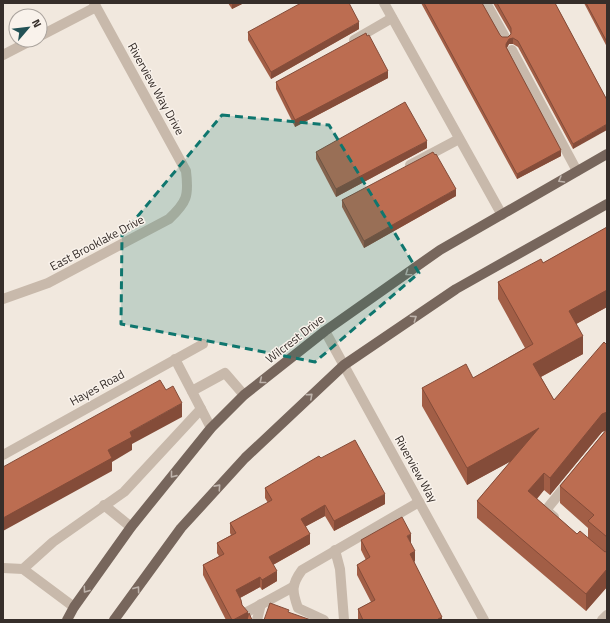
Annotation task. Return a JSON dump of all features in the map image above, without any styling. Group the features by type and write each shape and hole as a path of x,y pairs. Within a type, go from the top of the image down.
{"main road":[{"name":"Wilcrest Drive","path":"67,620 74,607 132,527 211,428 244,395 325,330 440,250 607,154"},
{"path":"114,620 181,528 245,458 344,365 456,289 607,204"}],"street":[{"path":"384,3 502,214"},
{"path":"486,3 505,37"},
{"path":"48,31 95,5"},
{"name":"Riverview Way Drive","path":"95,5 186,171 188,190"},
{"path":"344,45 392,18"},
{"path":"3,55 17,48"},
{"path":"512,50 577,171"},
{"path":"403,168 459,139"},
{"name":"East Brooklake Drive","path":"3,299 48,284 169,219 181,208 188,190"},
{"name":"Riverview Way","path":"325,330 484,620"},
{"name":"Hayes Road","path":"3,454 203,344"},
{"path":"175,359 211,428"},
{"path":"192,391 225,372 244,395"},
{"path":"23,569 53,542 124,492 201,409"},
{"path":"563,524 546,510 577,473"},
{"path":"324,620 298,608 293,594 294,580 302,570 418,502"},
{"path":"104,505 132,527"},
{"path":"335,550 340,569 344,620"},
{"path":"3,568 23,569 74,607"},
{"path":"247,612 293,587"},
{"path":"257,620 261,604"},
{"path":"602,620 607,615"}],"highlighted area":[{"path":"222,115 329,125 419,273 315,362 121,324 122,235"}],"building":[{"path":"301,3 349,3 359,22 271,72 248,32"},
{"path":"424,3 482,3 500,35 502,37 508,37 511,34 511,28 497,3 555,3 607,100 607,124 573,144 518,41 513,38 509,39 506,47 561,150 517,174"},
{"path":"586,3 607,3 607,42"},
{"path":"366,33 367,36 369,35 388,71 295,120 276,82"},
{"path":"405,102 427,141 336,189 316,152"},
{"path":"433,152 435,155 436,154 456,189 364,241 342,200"},
{"path":"607,227 607,290 569,311 583,336 533,364 554,400 604,342 607,345 607,412 602,414 550,478 544,473 528,491 577,534 580,531 605,552 607,551 607,569 586,594 477,501 539,428 467,468 422,388 466,364 473,378 533,344 498,282 541,259 543,263"},
{"path":"160,380 166,390 173,386 182,403 130,432 132,437 108,450 112,458 3,518 3,467"},
{"path":"607,429 607,537 588,521 594,515 560,486"},
{"path":"355,440 385,494 334,521 325,505 301,519 310,534 269,557 277,571 262,580 260,577 236,590 242,605 248,612 232,620 203,565 224,554 217,543 236,533 230,523 272,500 265,488 319,456 321,458"},
{"path":"402,517 411,534 407,536 415,551 410,554 442,617 438,620 363,620 358,609 375,600 357,565 370,557 361,540"},
{"path":"270,603 289,610 288,612 311,620 264,620"},
{"path":"249,613 252,620 247,620"}]}
